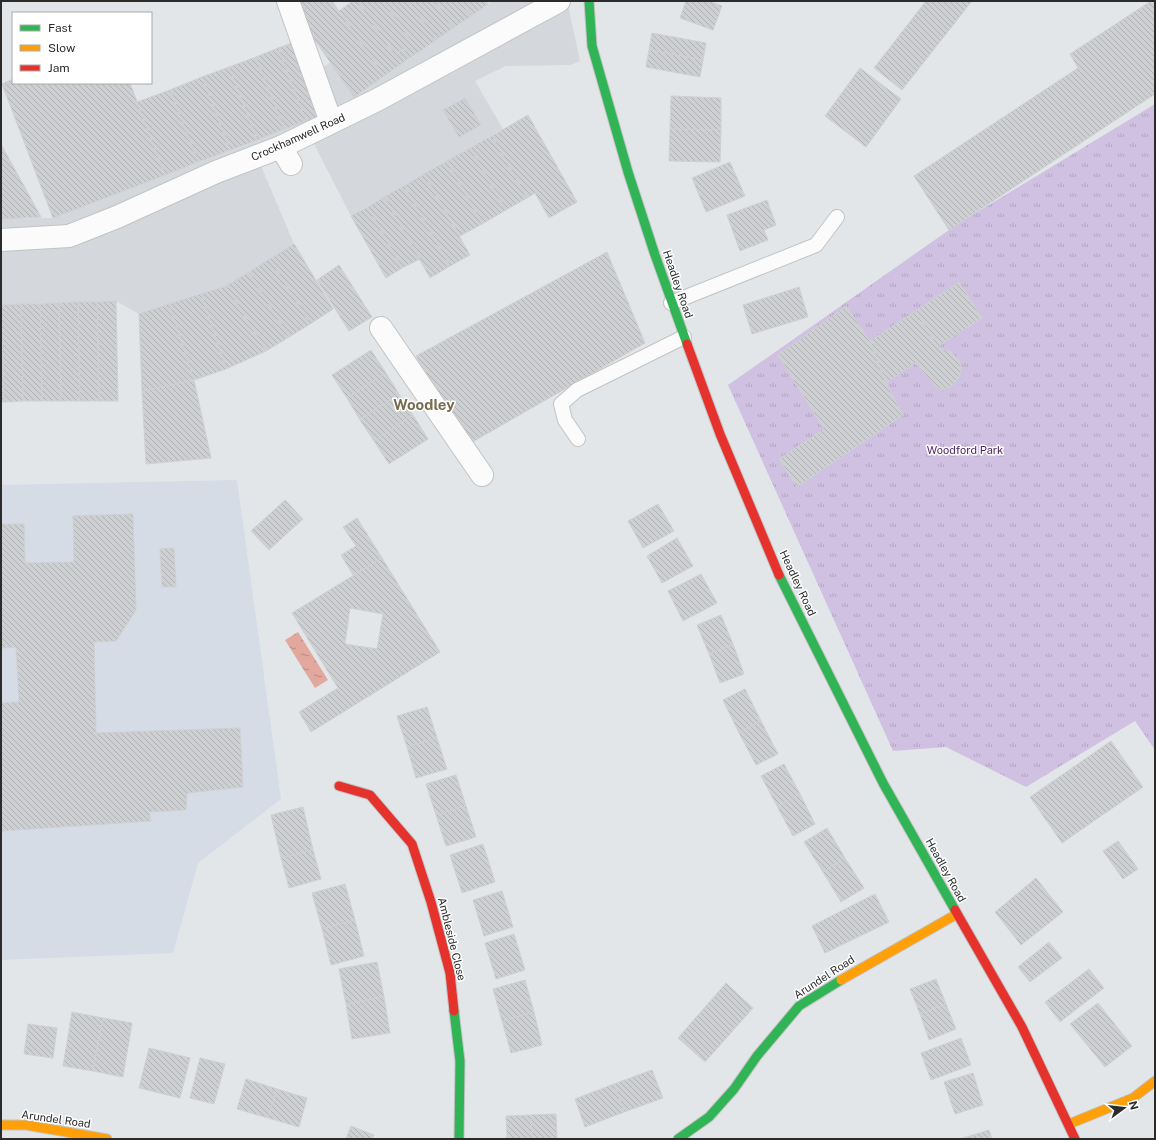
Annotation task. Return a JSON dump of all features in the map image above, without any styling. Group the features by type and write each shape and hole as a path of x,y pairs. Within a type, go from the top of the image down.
{"street":[{"path":"288,1 331,122"},
{"name":"Crockhamwell Road","path":"1,240 70,236 117,217 216,172 286,155 331,122 377,100 559,1"},
{"name":"Headley Road","path":"589,1 592,46 628,172 671,303 720,434 778,572 883,783 1022,1027 1075,1139"},
{"path":"381,328 482,475"},
{"name":"Ambleside Close","path":"339,786 370,795 412,844 431,902 450,972 460,1060 459,1139"},
{"name":"Arundel Road","path":"678,1139 709,1116 724,1100 734,1089 756,1056 799,1006 861,967 957,914"},
{"path":"1069,1124 1133,1098 1154,1084"},
{"name":"Arundel Road","path":"1,1125 26,1125 93,1137"}],"lane":[{"path":"671,303 816,245 836,217"},
{"path":"578,439 565,420 561,404 577,390 684,337"}],"shaded area":[{"path":"492,1 567,1 580,61 570,65 506,66 475,81 503,129 351,216 314,144 261,166 294,244 226,286 139,314 116,301 1,305 1,219 53,218 326,113 313,73 331,62 354,97"},
{"path":"237,480 281,799 198,863 173,953 1,960 1,485"}],"green space":[{"name":"Woodford Park","path":"1155,104 1155,750 1135,721 1026,787 946,747 893,751 728,385 959,223"}],"water":[{"path":"298,632 328,680 315,688 285,640"}],"building":[{"path":"288,1 332,1 384,76 354,97"},
{"path":"353,1 357,1 401,64 384,76 339,11"},
{"path":"357,1 383,1 419,52 409,58 403,49 395,55"},
{"path":"383,1 409,1 436,40 419,52"},
{"path":"409,1 435,1 453,28 436,40"},
{"path":"435,1 460,1 471,16 453,28"},
{"path":"460,1 486,1 488,4 471,16"},
{"path":"686,1 709,1 722,6 713,30 680,18"},
{"path":"926,1 972,1 902,90 874,68"},
{"path":"1151,1 1155,1 1155,94 949,230 914,176 1078,68 1070,54"},
{"path":"652,33 706,43 703,60 649,50"},
{"path":"298,41 326,113 306,121 278,48"},
{"path":"278,48 306,121 284,129 256,57"},
{"path":"403,49 409,58 401,64 395,55"},
{"path":"649,50 703,60 700,77 646,67"},
{"path":"256,57 284,129 257,140 229,67"},
{"path":"229,67 257,140 230,150 202,77"},
{"path":"860,68 901,99 866,147 825,116"},
{"path":"202,77 230,150 198,162 170,90"},
{"path":"12,79 12,84 130,84 165,175 53,218 2,84"},
{"path":"170,90 198,162 165,175 137,102"},
{"path":"671,96 721,98 721,130 670,129"},
{"path":"465,98 481,125 459,137 443,110"},
{"path":"528,115 577,202 549,218 535,193 527,198 492,136"},
{"path":"670,129 721,130 720,162 669,161"},
{"path":"492,136 527,198 506,210 470,148"},
{"path":"1,144 41,217 1,219"},
{"path":"470,148 506,210 482,224 447,161"},
{"path":"447,161 482,224 460,236 424,174"},
{"path":"730,162 745,196 706,212 692,178"},
{"path":"424,174 470,255 450,266 404,186"},
{"path":"404,186 450,266 430,278 384,197"},
{"path":"384,197 420,259 402,268 368,207"},
{"path":"767,200 776,225 764,230 768,240 740,251 727,215"},
{"path":"368,207 402,268 386,278 351,216"},
{"path":"294,244 333,309 310,324 270,259"},
{"path":"294,244 333,309 289,337 249,272"},
{"path":"607,252 645,343 469,444 416,356"},
{"path":"270,259 310,324 289,337 249,272"},
{"path":"339,265 372,317 349,331 317,280"},
{"path":"249,272 289,337 266,351 226,286"},
{"path":"959,282 982,318 937,347 916,311"},
{"path":"226,286 266,351 226,369 201,294"},
{"path":"799,287 808,317 752,334 743,305"},
{"path":"201,294 226,369 194,380 169,304"},
{"path":"116,301 118,401 99,401 97,302"},
{"path":"78,302 80,401 61,401 59,303"},
{"path":"78,302 97,302 99,401 80,401"},
{"path":"59,303 61,401 42,401 40,304"},
{"path":"21,304 23,401 4,402 1,305"},
{"path":"21,304 40,304 42,401 23,401"},
{"path":"169,304 194,380 142,391 139,314"},
{"path":"1,305 4,402 1,402"},
{"path":"846,306 870,341 886,383 903,415 797,487 779,459 824,429 778,355"},
{"path":"916,311 937,347 951,352 960,362 961,373 956,382 949,388 939,389 915,363 886,383 870,341"},
{"path":"371,350 386,373 347,398 332,375"},
{"path":"386,373 399,394 360,420 347,398"},
{"path":"194,380 211,458 146,464 142,391"},
{"path":"399,394 413,415 374,441 360,420"},
{"path":"413,415 428,439 389,464 374,441"},
{"path":"285,500 303,519 269,550 251,531"},
{"path":"658,504 674,531 643,548 628,521"},
{"path":"133,514 136,610 116,641 94,642 96,733 240,728 243,787 187,793 186,810 149,812 151,821 1,831 1,703 19,702 16,647 1,648 1,524 24,524 25,563 74,562 73,516"},
{"path":"357,518 382,558 353,575 341,555 356,546 343,527"},
{"path":"677,538 693,566 662,583 647,556"},
{"path":"174,548 176,587 162,587 160,549"},
{"path":"382,558 440,652 311,732 299,712 338,688 292,613","holes":["350,608 383,614 377,649 345,644"]},
{"path":"701,574 717,603 683,621 668,591"},
{"path":"721,615 733,644 709,654 697,625"},
{"path":"733,644 744,674 720,683 709,654"},
{"path":"745,689 761,721 739,733 723,700"},
{"path":"427,707 437,738 407,747 397,716"},
{"path":"761,721 778,754 756,765 739,733"},
{"path":"437,738 447,769 416,778 407,747"},
{"path":"1111,741 1143,787 1062,843 1030,797"},
{"path":"784,764 800,794 777,806 761,776"},
{"path":"456,775 466,806 436,815 426,784"},
{"path":"800,794 815,824 793,836 777,806"},
{"path":"466,806 476,837 446,846 436,815"},
{"path":"303,807 313,850 281,858 271,815"},
{"path":"827,828 845,858 823,872 804,842"},
{"path":"1118,841 1138,869 1123,879 1103,851"},
{"path":"483,844 495,882 462,893 450,855"},
{"path":"313,850 321,879 289,888 281,858"},
{"path":"845,858 864,888 841,902 823,872"},
{"path":"1036,878 1063,912 1021,945 995,912"},
{"path":"345,884 355,920 322,929 312,893"},
{"path":"502,891 513,927 484,936 473,900"},
{"path":"875,894 889,922 825,953 812,926"},
{"path":"355,920 364,956 331,965 322,929"},
{"path":"514,934 525,970 496,979 485,943"},
{"path":"1049,942 1062,958 1030,982 1018,967"},
{"path":"377,962 384,997 346,1004 339,969"},
{"path":"1089,969 1104,988 1060,1022 1045,1002"},
{"path":"936,979 946,1004 920,1014 910,989"},
{"path":"525,980 534,1012 502,1021 493,989"},
{"path":"726,983 753,1008 705,1062 678,1038"},
{"path":"384,997 390,1033 352,1039 346,1004"},
{"path":"1098,1003 1132,1046 1105,1067 1070,1024"},
{"path":"946,1004 956,1029 929,1040 920,1014"},
{"path":"72,1012 103,1018 93,1071 63,1066"},
{"path":"534,1012 542,1045 511,1053 502,1021"},
{"path":"103,1018 132,1023 123,1077 93,1071"},
{"path":"28,1024 57,1028 53,1058 24,1054"},
{"path":"961,1038 971,1065 931,1080 921,1053"},
{"path":"149,1048 190,1058 180,1098 139,1088"},
{"path":"200,1058 225,1064 214,1104 190,1098"},
{"path":"652,1070 663,1098 624,1112 614,1084"},
{"path":"973,1073 983,1105 955,1114 944,1082"},
{"path":"246,1079 277,1089 268,1118 237,1109"},
{"path":"614,1084 624,1112 585,1127 575,1099"},
{"path":"277,1089 307,1098 299,1127 268,1118"},
{"path":"556,1114 557,1139 532,1139 531,1115"},
{"path":"531,1115 532,1139 507,1139 506,1116"},
{"path":"351,1126 374,1135 372,1139 346,1139"},
{"path":"989,1130 992,1139 960,1139"}],"traffic: fast":[{"path":"589,1 592,46 628,172 655,255 687,344"},
{"path":"779,575 883,783 955,910"},
{"path":"678,1139 709,1117 734,1089 757,1056 799,1006 841,980"},
{"path":"454,1011 460,1061 459,1139"}],"traffic: slow":[{"path":"841,980 957,914"},
{"path":"1069,1124 1133,1098 1155,1081"},
{"path":"1,1125 26,1125 107,1139"}],"traffic: jam":[{"path":"687,344 720,434 779,575"},
{"path":"339,786 370,795 412,844 431,902 450,973 454,1011"},
{"path":"955,910 1022,1027 1075,1139"}],"district":[{"name":"Woodley","path":"424,404"}]}
